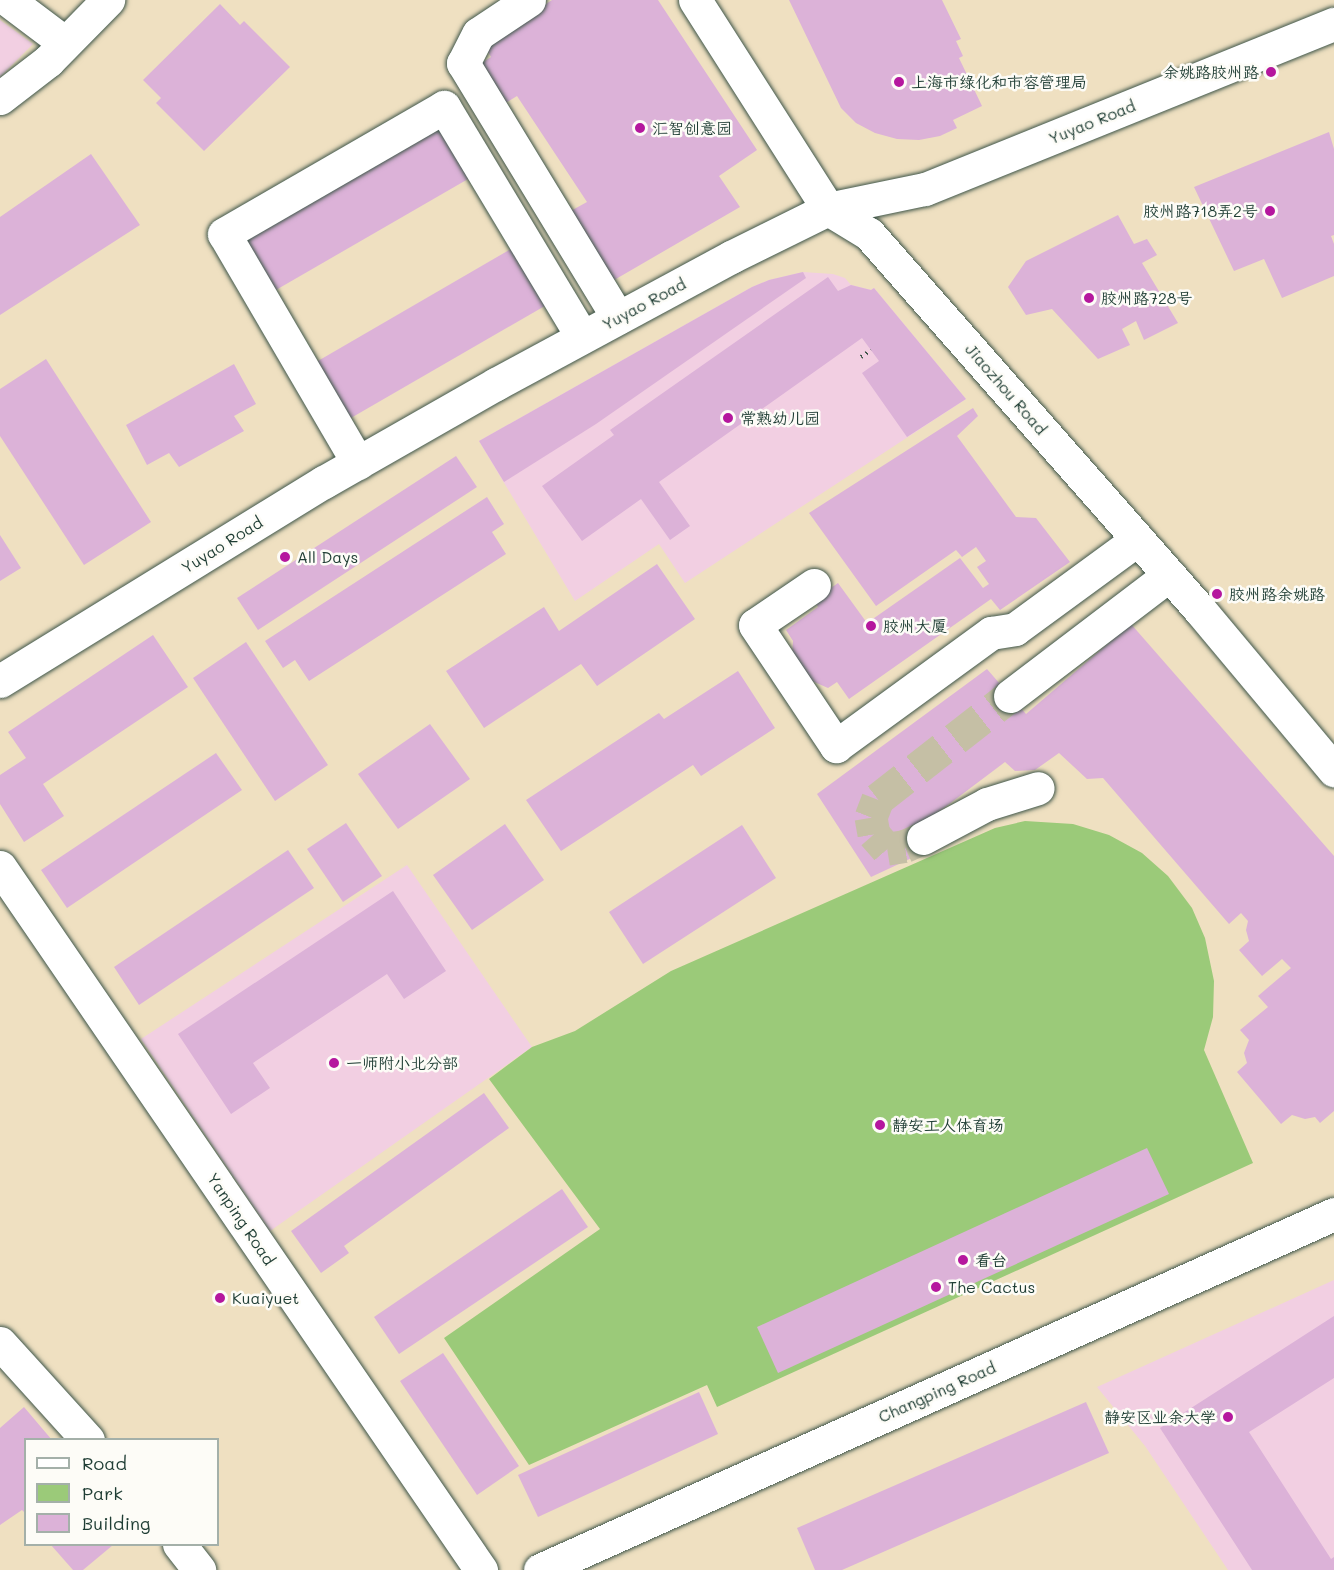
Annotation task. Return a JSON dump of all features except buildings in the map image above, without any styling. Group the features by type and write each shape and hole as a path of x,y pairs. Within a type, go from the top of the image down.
{"street":[{"path":"8,0 65,43"},
{"path":"0,98 48,61 108,0"},
{"path":"529,0 478,34 463,63 618,318"},
{"name":"Jiaozhou Road","path":"695,0 828,209 869,234 1138,539 1334,770"},
{"name":"Yuyao Road","path":"0,681 358,463 618,318 828,209 924,189 1334,24"},
{"path":"358,463 224,234 444,107 582,338"},
{"path":"814,585 755,625 836,746 991,633 1015,629 1138,539"},
{"path":"1010,696 1168,575"},
{"path":"923,838 987,804 1038,788"},
{"name":"Yanping Road","path":"0,867 481,1570"},
{"name":"Changping Road","path":"540,1570 1334,1214"},
{"path":"0,1343 86,1438"},
{"path":"180,1546 199,1570"}],"path":[{"path":"861,357 871,350"}],"shaded area":[{"path":"0,20 33,44 0,77"},
{"name":"常熟幼儿园","path":"803,272 833,274 845,278 851,285 871,290 874,288 966,399 685,583 659,544 575,601 479,441 752,287 769,280"},
{"name":"一师附小北分部","path":"407,865 532,1047 270,1231 141,1039"},
{"name":"静安区业余大学","path":"1334,1280 1334,1570 1228,1570 1145,1446 1097,1387"}],"green space":[{"name":"静安工人体育场","path":"1025,821 1073,824 1109,835 1142,853 1168,876 1192,908 1205,938 1214,981 1213,1017 1204,1050 1253,1163 717,1407 707,1385 529,1465 444,1338 600,1229 489,1079 532,1047 575,1031 671,971 995,828"}],"tunnel":[{"path":"923,838 905,846 887,849 874,834 871,817 878,799 1010,696"}],"place":[{"name":"余姚路胶州路","path":"1271,72"},
{"name":"上海市绿化和市容管理局","path":"899,82"},
{"name":"汇智创意园","path":"640,128"},
{"name":"胶州路718弄2号","path":"1270,211"},
{"name":"胶州路728号","path":"1089,298"},
{"name":"常熟幼儿园","path":"728,418"},
{"name":"All Days","path":"285,557"},
{"name":"胶州路余姚路","path":"1217,594"},
{"name":"胶州大厦","path":"871,626"},
{"name":"一师附小北分部","path":"334,1063"},
{"name":"静安工人体育场","path":"880,1125"},
{"name":"看台","path":"963,1260"},
{"name":"The Cactus","path":"936,1287"},
{"name":"Kuaiyuet","path":"220,1298"},
{"name":"静安区业余大学","path":"1228,1417"}]}
